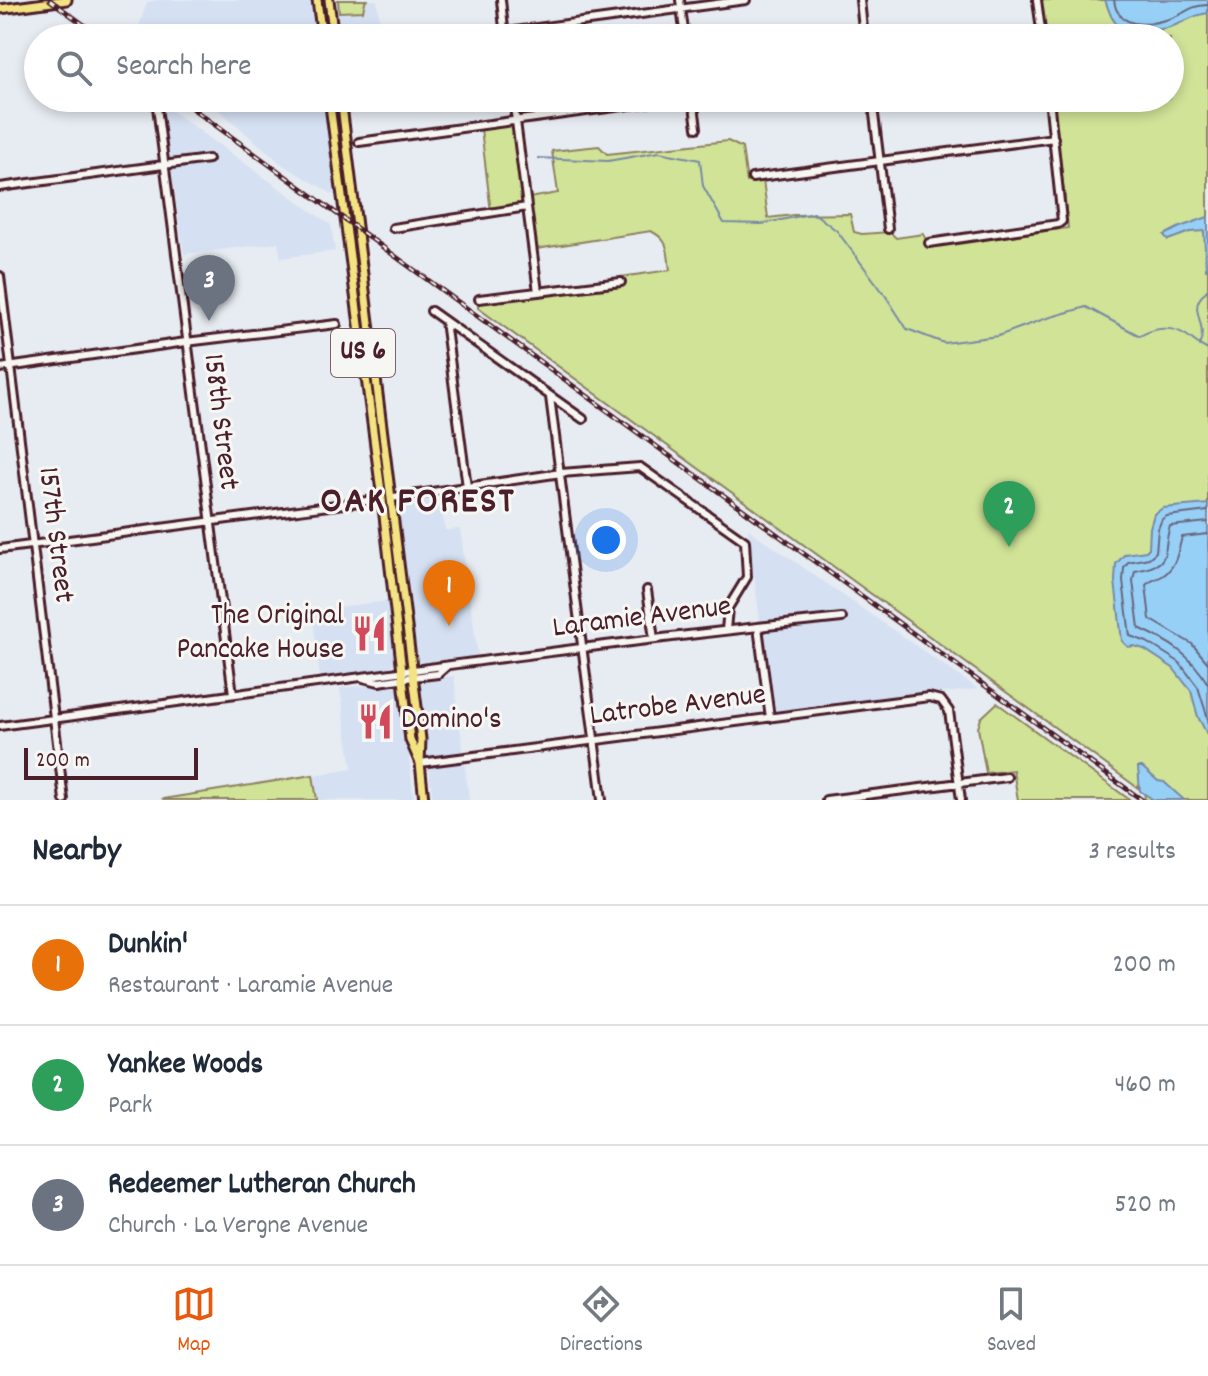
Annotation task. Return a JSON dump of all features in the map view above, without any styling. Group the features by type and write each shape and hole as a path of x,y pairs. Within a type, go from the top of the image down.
{"main road":[{"path":"0,9 67,0"},
{"path":"317,0 320,24"},
{"path":"329,0 332,24"},
{"name":"US 6","path":"331,112 413,673 424,800"},
{"name":"US 6","path":"343,112 386,498 402,675 410,740 420,763"}],"street":[{"path":"501,0 504,24"},
{"path":"680,0 683,24"},
{"path":"577,24 746,0"},
{"path":"860,0 863,24"},
{"path":"1037,0 1040,24"},
{"name":"158th Street","path":"158,112 233,694"},
{"path":"515,112 538,292"},
{"path":"359,142 576,112"},
{"path":"695,112 697,128"},
{"path":"874,112 888,229"},
{"path":"929,243 1062,221 1051,112"},
{"path":"752,178 1054,138"},
{"path":"0,187 208,159"},
{"path":"393,228 527,207"},
{"name":"157th Street","path":"0,276 64,800"},
{"path":"479,299 621,282"},
{"path":"431,311 583,419"},
{"path":"445,321 467,487"},
{"path":"0,368 337,324"},
{"path":"550,397 602,800"},
{"path":"0,549 561,473 640,467 745,541 747,577 728,608 726,630"},
{"path":"647,590 654,639"},
{"name":"Laramie Avenue","path":"0,726 361,677 402,675 447,666 654,639 842,618"},
{"path":"758,627 770,718"},
{"name":"Latrobe Avenue","path":"420,763 929,697 941,700 949,711 959,783"},
{"path":"826,800 1007,777"},
{"path":"959,783 961,800"}],"shaded area":[{"path":"311,0 314,24 140,24 147,2"},
{"path":"335,0 377,0 380,24 337,24"},
{"path":"163,112 173,112 331,225 335,251 281,258 278,243 184,254"},
{"path":"221,112 325,112 336,196 283,165"},
{"path":"439,494 445,530 460,529 478,656 426,663 419,662 413,653 394,502"},
{"path":"748,529 978,689 772,713"},
{"path":"389,601 396,658 392,666 320,677 312,610"},
{"path":"454,676 469,800 433,800 418,691 425,680"},
{"path":"397,686 401,693 414,800 317,800 313,775 352,769 340,688"}],"green space":[{"path":"338,0 367,0 363,11 339,12"},
{"path":"1041,0 1208,0 1208,800 1145,800 1144,789 1138,788 478,308 478,302 620,287 621,277 670,270 665,242 651,231 536,249 529,198 558,193 552,151 599,146 607,154 728,141 742,148 747,182 763,180 768,218 850,214 854,232 890,232 896,238 923,234 930,247 1068,228 1055,112 1184,112 1184,24 1044,24"},
{"path":"513,128 523,201 521,206 491,212 481,129"},
{"path":"997,703 1130,800 1018,800 1013,770 986,773 978,728 981,718"},
{"path":"313,775 317,800 163,799"}],"water":[{"path":"1105,0 1208,0 1208,13 1178,24 1117,24"},
{"path":"1208,217 1206,269 1204,231 1190,232 1168,240 1164,235"},
{"path":"1208,504 1208,736 1198,717 1191,691 1173,668 1144,649 1128,647 1122,641 1115,581 1116,564 1125,554 1149,548 1154,514 1163,508"},
{"path":"1138,767 1164,782 1184,800 1154,800 1140,791"}],"waterway":[{"path":"538,158 608,161 659,152 700,160 703,186 724,223 762,224 814,213 837,231 907,329 944,343 998,336 1086,307 1140,336 1151,331 1174,330 1208,350"},
{"path":"1199,346 1202,333 1197,305 1208,289"}],"railway":[{"path":"50,0 83,24"},
{"path":"197,112 1142,800"}],"place":[{"name":"Redeemer Lutheran Church","path":"209,321"},
{"name":"Yankee Woods","path":"1009,547"},
{"name":"Dunkin'","path":"449,626"},
{"name":"The Original Pancake House","path":"370,634"},
{"name":"Domino's","path":"375,721"}],"district":[{"name":"OAK FOREST","path":"418,503"}]}
